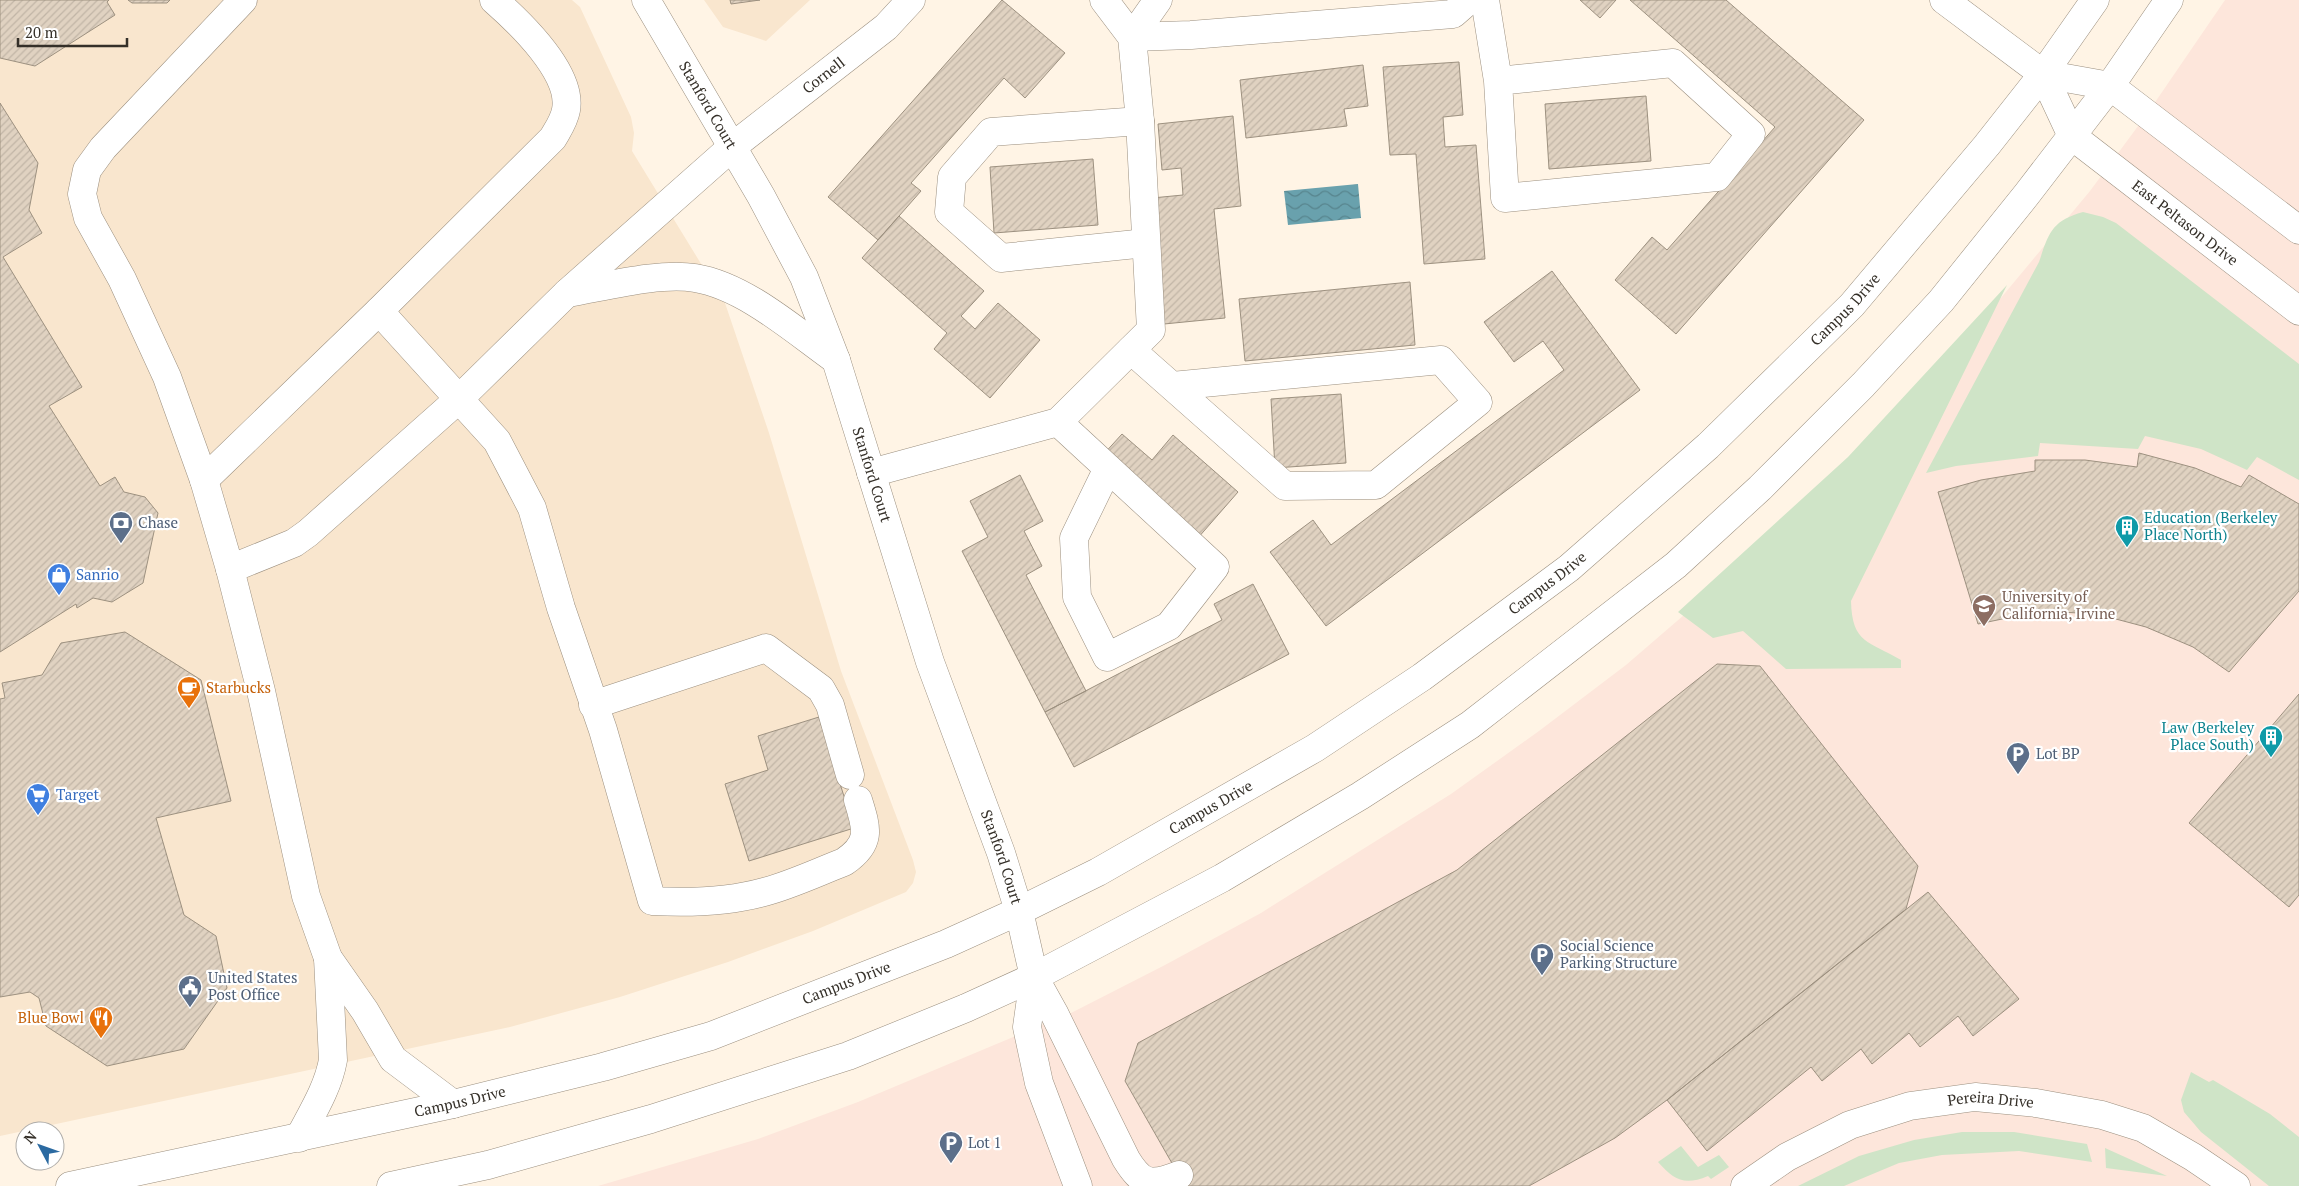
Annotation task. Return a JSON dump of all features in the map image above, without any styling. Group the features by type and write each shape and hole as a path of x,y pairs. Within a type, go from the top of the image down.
{"main road":[{"path":"243,0 103,148 87,170 82,194 88,218 122,280 167,377 204,480 230,569 261,691 306,896 328,958 365,1011 392,1059 453,1104"},
{"path":"204,480 379,311 553,138 562,123 567,108 565,94 547,53 518,20 494,0"},
{"name":"Stanford Court","path":"646,0 732,147 804,277 836,360 930,662 1001,853 1019,911 1034,977"},
{"name":"Cornell","path":"230,569 294,543 308,533 460,398 567,293 732,147 838,67 886,27 910,0"},
{"path":"871,473 1058,422 1151,330 1140,121 1132,37 1104,0"},
{"path":"1132,37 1158,0"},
{"path":"1132,37 1191,35 1453,14 1469,0"},
{"path":"1485,0 1498,81 1505,198 1717,177 1751,134 1673,63 1498,81"},
{"path":"1944,0 2043,74 2110,86 2299,230"},
{"name":"Campus Drive","path":"70,1186 453,1104 603,1067 710,1036 946,944 1019,911 1098,872 1314,748 1422,677 1569,568 1708,446 1852,305 1988,145 2043,74 2095,0"},
{"path":"391,1186 488,1165 650,1119 848,1056 966,1008 1034,977 1222,878 1470,725 1676,565 1773,475 1862,385 1941,301 2110,86 2169,0"},
{"path":"2043,74 2072,136"},
{"path":"1140,121 990,132 952,177 949,212 1001,258 1146,243"},
{"name":"East Peltason Drive","path":"2072,136 2299,311"},
{"path":"567,293 663,277 694,278 720,284 761,307 836,360"},
{"path":"379,311 460,398 497,441 532,508 561,608 593,705 603,730 652,901 681,902 731,899 764,892 844,862 856,854 864,842 865,825 830,705 821,689 766,648 593,705"},
{"path":"1131,350 1285,486 1376,485 1478,402 1441,360 1172,386"},
{"path":"1058,422 1215,566 1170,626 1107,656 1077,597 1074,538 1108,468"},
{"path":"298,1138 320,1098 333,1060 328,958"},
{"path":"1034,977 1126,1159 1137,1176 1152,1183 1164,1182 1179,1175"},
{"path":"1034,977 1027,1027 1039,1083 1078,1186"},
{"name":"Pereira Drive","path":"1745,1186 1788,1158 1850,1125 1910,1106 1975,1097 2036,1103 2083,1112 2143,1128 2193,1157 2236,1186"}],"shaded area":[{"path":"0,0 572,0 580,7 631,117 634,133 632,151 725,303 769,433 841,671 913,860 916,872 913,883 906,892 813,931 728,962 620,997 510,1027 65,1122 15,1121 15,1133 0,1136"},
{"path":"704,0 810,0 766,41 723,27"},
{"name":"University of California, Irvine","path":"2225,0 2299,0 2299,1186 598,1186 758,1139 858,1102 1073,1012 1261,913 1451,794 1539,731 1626,665 1796,515 1965,341 2090,191 2147,114"}],"green space":[{"path":"2083,212 2103,217 2116,223 2299,364 2299,480 2257,457 2247,470 2201,449 2145,436 2138,449 2040,443 2038,456 1956,466 1926,473 2039,262 2049,235 2064,219"},
{"path":"2007,285 1851,601 1852,615 1859,634 1864,640 1901,660 1901,668 1786,669 1743,631 1713,638 1678,612 1848,457"},
{"path":"2191,1072 2209,1082 2213,1080 2270,1114 2299,1137 2299,1186 2269,1186 2201,1132 2184,1112 2181,1100"},
{"path":"1962,1132 2014,1132 2087,1144 2092,1162 2019,1151 1942,1155 1899,1163 1844,1186 1798,1186 1859,1156 1914,1140"},
{"path":"1681,1146 1698,1167 1719,1155 1729,1167 1711,1179 1708,1176 1692,1181 1680,1180 1669,1173 1658,1162"},
{"path":"2105,1148 2167,1176 2106,1168"}],"water":[{"path":"1358,184 1361,218 1288,225 1284,191"}],"building":[{"path":"0,0 109,0 107,2 115,15 35,66 0,58"},
{"path":"128,0 170,0 167,3 132,3"},
{"path":"730,0 760,0 731,4"},
{"path":"1002,0 1065,53 1025,98 1004,78 911,183 921,191 878,240 828,197"},
{"path":"1580,0 1616,0 1600,18"},
{"path":"1630,0 1726,0 1864,120 1676,334 1615,280 1652,237 1667,250 1775,127"},
{"path":"1459,62 1463,115 1443,117 1445,147 1476,145 1485,259 1424,264 1416,154 1390,155 1383,67"},
{"path":"1363,65 1368,106 1344,109 1347,126 1246,138 1240,80"},
{"path":"1646,96 1651,161 1549,169 1545,104"},
{"path":"0,103 38,163 29,210 42,233 3,257 82,387 49,406 100,486 115,477 124,492 145,497 158,513 143,583 112,602 93,598 77,608 76,604 0,652"},
{"path":"1233,116 1241,206 1214,209 1225,318 1164,324 1152,198 1183,195 1181,168 1162,170 1158,124"},
{"path":"1093,159 1098,225 994,233 990,167"},
{"path":"899,216 984,291 961,316 975,329 998,303 1040,340 990,398 934,349 947,333 862,258"},
{"path":"1552,271 1640,390 1326,626 1270,552 1313,520 1331,545 1564,370 1543,341 1514,362 1484,322"},
{"path":"1410,282 1415,345 1245,361 1239,299"},
{"path":"1341,394 1346,463 1275,468 1271,399"},
{"path":"1122,434 1152,460 1173,435 1238,492 1197,539 1102,456"},
{"name":"Education (Berkeley Place North)","path":"2139,453 2195,468 2241,487 2249,475 2299,504 2299,591 2229,672 2193,647 2146,627 2097,614 2041,611 1978,624 1938,492 1981,480 2035,471 2035,460 2085,460 2137,467"},
{"path":"1020,475 1043,521 1024,531 1042,566 1026,575 1086,691 1045,712 962,551 988,537 970,501"},
{"path":"1253,584 1289,654 1074,767 1045,712 1222,620 1214,604"},
{"path":"125,632 201,680 231,801 156,818 184,915 216,936 227,988 184,1049 107,1066 46,1026 39,998 30,992 0,997 0,699 5,698 2,683 42,675 61,643"},
{"name":"Social Science Parking Structure","path":"1717,664 1760,666 1918,866 1906,909 1667,1100 1615,1138 1529,1186 1185,1186 1125,1081 1138,1043 1457,870"},
{"name":"Law (Berkeley Place South)","path":"2299,694 2299,895 2289,907 2189,823"},
{"path":"819,717 854,828 749,861 725,784 768,770 758,736"},
{"path":"1928,892 2019,999 1973,1036 1958,1016 1920,1047 1909,1033 1872,1064 1861,1049 1822,1081 1811,1067 1707,1151 1667,1100"}],"place":[{"name":"Chase","path":"121,544"},
{"name":"Education (Berkeley Place North)","path":"2127,548"},
{"name":"Sanrio","path":"59,596"},
{"name":"University of California, Irvine","path":"1984,627"},
{"name":"Starbucks","path":"189,709"},
{"name":"Law (Berkeley Place South)","path":"2271,758"},
{"name":"Lot BP","path":"2018,775"},
{"name":"Target","path":"38,816"},
{"name":"Social Science Parking Structure","path":"1542,976"},
{"name":"United States Post Office","path":"190,1008"},
{"name":"Blue Bowl","path":"101,1039"},
{"name":"Lot 1","path":"951,1164"}]}
